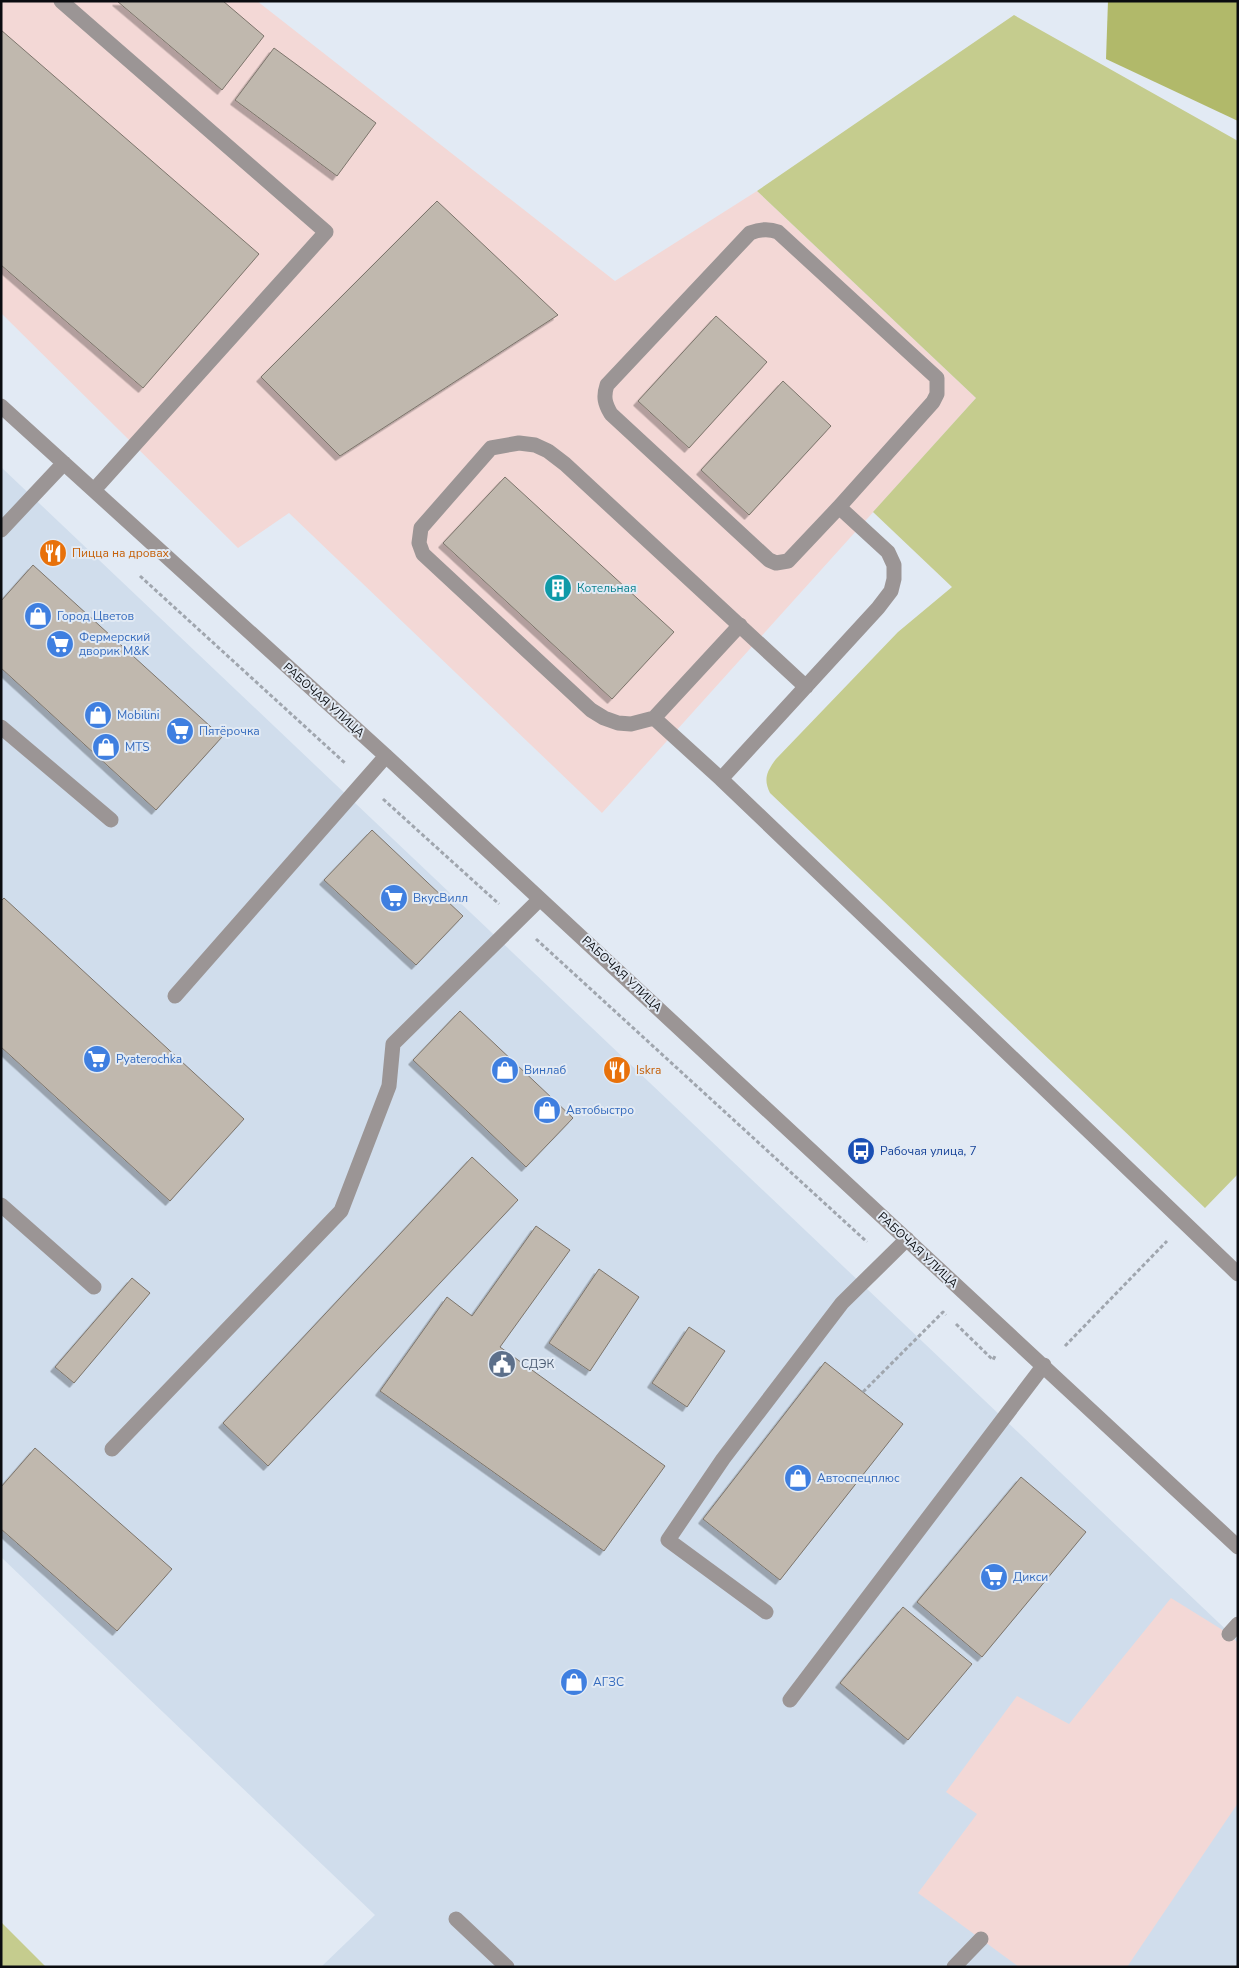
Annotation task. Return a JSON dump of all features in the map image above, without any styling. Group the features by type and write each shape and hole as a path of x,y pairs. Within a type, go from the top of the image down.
{"street":[{"path":"61,1 326,232 94,490"},
{"path":"759,229 778,232 936,378 938,387 933,402 839,507 788,561 776,563 762,553 611,414 607,407 604,394 607,386 750,233 759,229"},
{"name":"РАБОЧАЯ УЛИЦА","path":"1,406 540,898 1238,1547"},
{"path":"740,625 654,718 631,724 618,723 604,718 592,710 423,554 419,543 421,528 431,514 491,448 519,443 535,445 548,451 740,625 806,687"},
{"path":"1,530 64,463"},
{"path":"721,779 878,608 891,591 894,579 894,565 888,552 839,507"},
{"path":"654,718 721,779 1238,1274"},
{"path":"1,727 111,820"},
{"path":"175,996 386,756"},
{"path":"112,1449 341,1211 389,1086 393,1044 540,898"},
{"path":"1,1205 94,1287"},
{"path":"766,1612 668,1540 723,1459 842,1303 907,1239"},
{"path":"790,1700 1044,1365"},
{"path":"456,1919 507,1967"},
{"path":"954,1967 981,1939"}],"path":[{"path":"140,576 886,1260"},
{"path":"1065,1346 1184,1224"},
{"path":"936,1306 993,1360"},
{"path":"863,1392 943,1312"}],"shaded area":[{"path":"1,1 257,1 615,281 757,191 976,398 602,813 289,513 238,548 1,313"},
{"path":"1,467 1238,1641 1238,1967 321,1967 375,1915 1,1557"},
{"path":"1171,1598 1229,1634 1238,1643 1238,1803 1127,1967 1019,1967 918,1893 977,1814 946,1792 1017,1696 1069,1724"}],"green space":[{"path":"1108,1 1238,1 1238,121 1106,59"},
{"path":"1014,15 1238,141 1238,1174 1205,1208 770,793 766,779 770,767 776,759 898,632 952,587 873,512 976,398 757,191"},
{"path":"1,1922 46,1967 1,1967"}],"building":[{"path":"117,1 223,1 264,36 222,90"},
{"path":"1,30 259,254 143,388 1,265"},
{"path":"274,48 376,123 337,176 235,100"},
{"path":"437,201 558,315 340,456 261,377"},
{"path":"716,316 767,362 689,448 638,401"},
{"path":"783,381 831,426 749,515 701,470"},
{"name":"Котельная","path":"505,477 674,632 612,699 443,543"},
{"path":"33,565 222,737 156,810 1,668 1,601"},
{"name":"ВкусВилл","path":"372,830 463,916 416,965 324,880"},
{"name":"Pyaterochka","path":"4,898 244,1119 170,1201 1,1047 1,901"},
{"path":"460,1011 573,1118 526,1167 413,1060"},
{"path":"472,1157 518,1200 268,1466 223,1423"},
{"path":"536,1226 570,1250 500,1347 665,1466 604,1551 380,1391 447,1297 472,1316"},
{"path":"599,1269 639,1297 590,1371 549,1343"},
{"path":"132,1278 150,1293 74,1383 55,1367"},
{"path":"689,1327 725,1351 687,1407 652,1383"},
{"name":"Автоспецплюс","path":"825,1362 903,1424 780,1580 703,1519"},
{"path":"35,1448 172,1569 117,1631 1,1529 1,1487"},
{"name":"Дикси","path":"1021,1477 1086,1532 982,1657 917,1602"},
{"path":"903,1607 972,1664 908,1740 840,1683"}],"place":[{"name":"Пицца на дровах","path":"53,553"},
{"name":"Котельная","path":"558,588"},
{"name":"Город Цветов","path":"38,616"},
{"name":"Фермерский дворик М&K","path":"60,644"},
{"name":"Mobilini","path":"98,715"},
{"name":"Пятёрочка","path":"180,731"},
{"name":"MTS","path":"106,747"},
{"name":"ВкусВилл","path":"394,898"},
{"name":"Pyaterochka","path":"97,1059"},
{"name":"Винлаб","path":"505,1070"},
{"name":"Iskra","path":"617,1070"},
{"name":"Автобыстро","path":"547,1110"},
{"name":"Рабочая улица, 7","path":"861,1151"},
{"name":"СДЭК","path":"502,1364"},
{"name":"Автоспецплюс","path":"798,1478"},
{"name":"Дикси","path":"994,1577"},
{"name":"АГЗС","path":"574,1682"}]}
